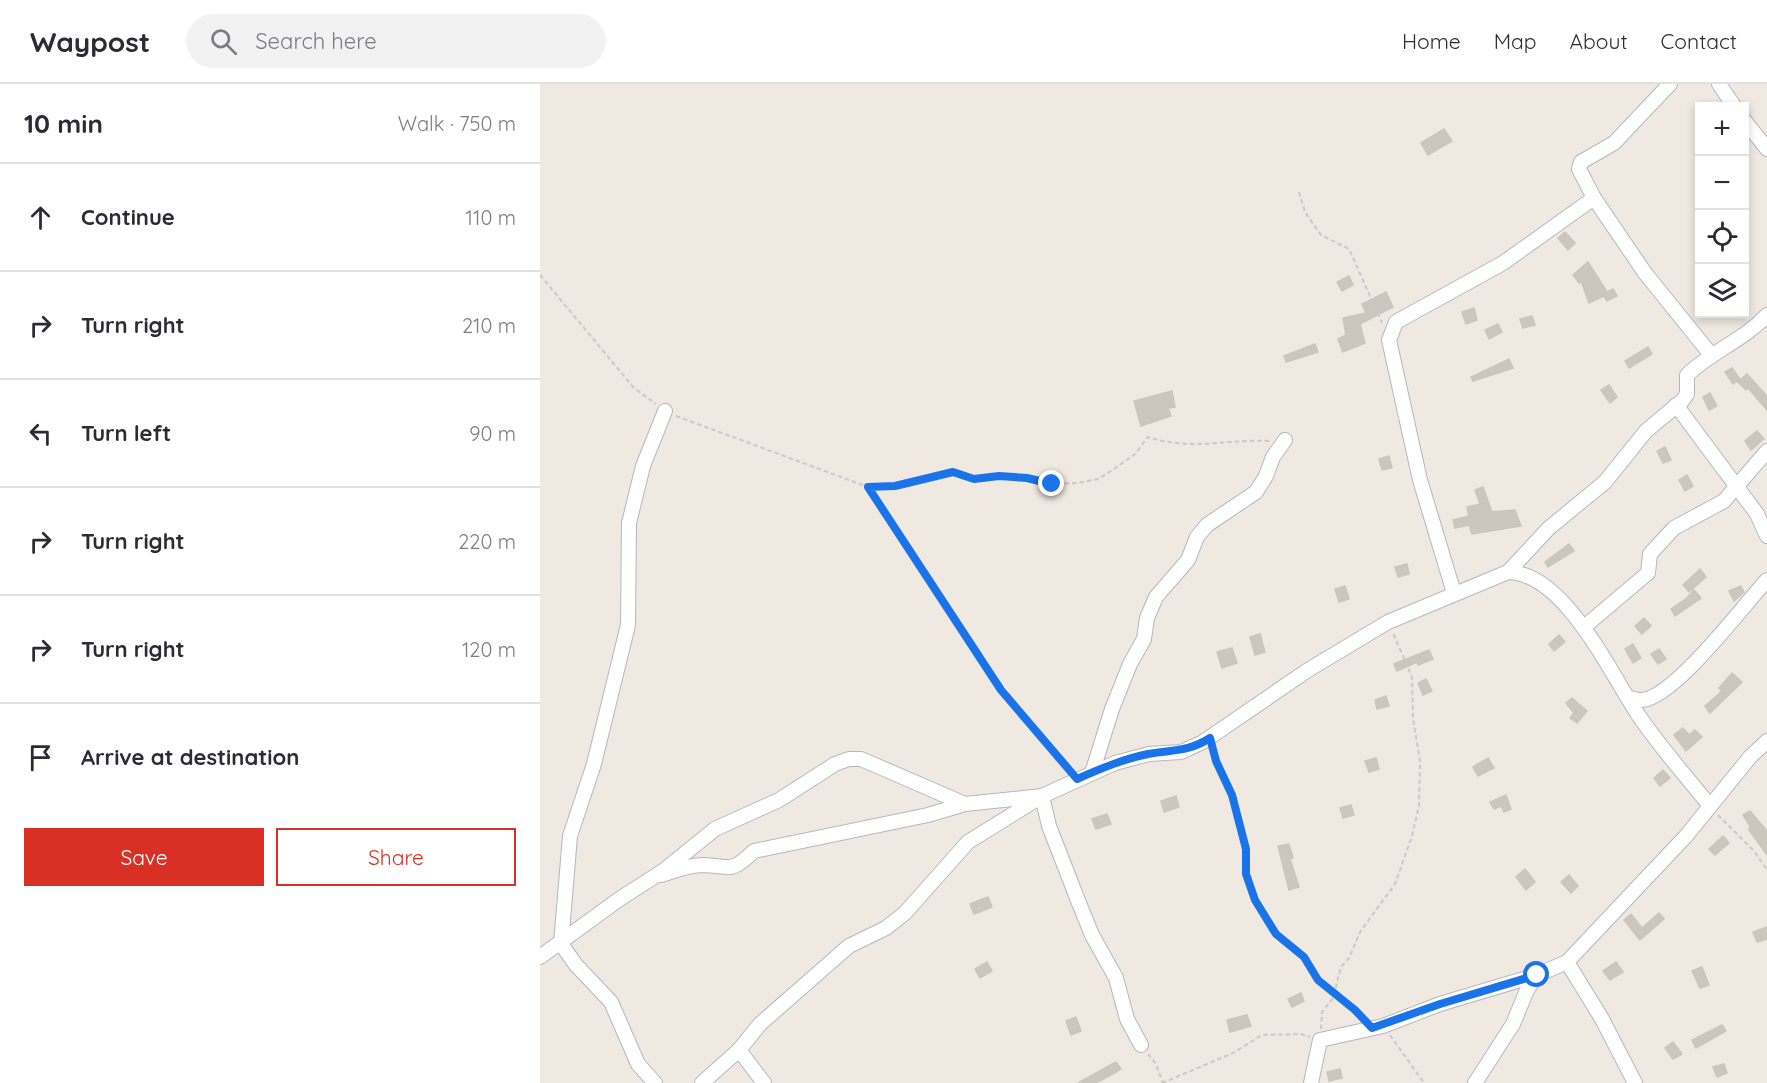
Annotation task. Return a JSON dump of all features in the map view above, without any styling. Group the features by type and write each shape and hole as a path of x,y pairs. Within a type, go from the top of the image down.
{"street":[{"path":"1670,84 1614,142 1581,162 1579,169 1594,198 1662,296 1712,356"},
{"path":"1719,84 1731,102"},
{"path":"1749,126 1767,148"},
{"path":"1454,593 1420,480 1389,340 1396,322 1503,262 1594,198"},
{"path":"1509,572 1549,528 1605,482 1646,431 1687,394 1687,375 1712,356 1738,341 1767,315"},
{"path":"1676,405 1757,514 1767,536"},
{"path":"655,1083 638,1064 611,1002 576,965 561,944 570,836 594,764 628,625 629,523 643,466 665,411"},
{"path":"1092,773 1112,709 1130,664 1144,639 1147,618 1155,597 1188,560 1197,537 1207,525 1256,492 1266,476 1273,457 1285,440"},
{"path":"1584,627 1648,573 1650,554 1674,528 1724,501 1767,451"},
{"path":"702,1083 738,1050 760,1024 849,946 886,928 904,913 968,842 1042,796 1077,779 1149,754 1181,752 1210,738 1308,670 1388,622 1509,572 1524,572 1541,581 1584,627 1640,717 1710,806"},
{"path":"1628,698 1642,700 1651,697 1695,664 1767,580"},
{"path":"1311,1083 1320,1040 1377,1027 1440,1004 1537,975 1567,962 1686,836 1750,757 1767,741"},
{"path":"540,957 653,877 715,828 779,800 836,764 849,759 861,759 965,804"},
{"path":"653,877 702,865 727,869 740,864 754,851 928,815 965,804 1042,796"},
{"path":"1042,796 1050,826 1079,903 1092,935 1116,978 1127,1019 1141,1045"},
{"path":"1567,962 1602,1019 1635,1083"},
{"path":"1475,1083 1513,1024 1527,990 1537,975"},
{"path":"738,1050 764,1083"}],"path":[{"path":"1299,192 1305,212 1321,235 1349,249 1389,340"},
{"path":"540,275 634,388 665,411 710,430 868,487 895,486 953,472 974,479 999,476 1027,478 1052,484 1078,483 1098,478 1114,469 1135,454 1148,437 1170,444 1191,446 1244,439 1285,440"},
{"path":"868,487 1001,690 1077,779"},
{"path":"1141,1045 1156,1064 1162,1083 1233,1053 1262,1035 1301,1034 1320,1040 1322,1012 1335,993 1341,967 1348,958 1360,932 1395,884 1412,836 1419,806 1419,761 1413,718 1412,677 1388,622"},
{"path":"1210,738 1234,804 1246,849 1246,874 1255,900 1276,934 1304,957 1318,980 1377,1027 1424,1083"},
{"path":"1710,806 1754,851 1767,870"}],"building":[{"path":"1444,129 1452,141 1428,155 1421,143"},
{"path":"1565,232 1575,243 1568,250 1558,238"},
{"path":"1588,262 1607,292 1613,289 1617,296 1607,301 1604,296 1589,303 1581,281 1579,283 1573,275"},
{"path":"1349,276 1353,285 1342,291 1337,282"},
{"path":"1386,292 1393,307 1360,324 1365,343 1343,352 1338,339 1346,335 1343,318 1366,313 1362,304"},
{"path":"1474,308 1477,320 1466,324 1462,312"},
{"path":"1532,316 1535,325 1523,328 1520,319"},
{"path":"1498,324 1502,332 1489,339 1485,330"},
{"path":"1315,344 1318,352 1286,362 1284,356"},
{"path":"1648,347 1652,354 1629,368 1625,361"},
{"path":"1509,359 1513,368 1473,381 1471,377"},
{"path":"1732,368 1740,379 1733,384 1725,372"},
{"path":"1747,374 1767,396 1767,410 1748,388 1746,390 1738,382"},
{"path":"1609,385 1617,397 1610,403 1601,390"},
{"path":"1172,391 1175,407 1168,408 1171,416 1141,426 1134,401"},
{"path":"1710,393 1717,406 1709,410 1703,397"},
{"path":"1757,431 1764,439 1751,450 1745,441"},
{"path":"1665,447 1671,460 1663,463 1657,451"},
{"path":"1389,456 1392,468 1382,470 1379,459"},
{"path":"1687,475 1693,486 1685,491 1679,480"},
{"path":"1483,487 1492,512 1515,510 1521,526 1472,534 1469,525 1455,528 1453,520 1469,516 1467,507 1480,504 1475,490"},
{"path":"1569,544 1574,551 1548,567 1545,562"},
{"path":"1407,564 1409,574 1398,577 1395,567"},
{"path":"1700,569 1706,577 1689,592 1683,585"},
{"path":"1345,586 1349,599 1339,602 1335,589"},
{"path":"1741,586 1744,592 1734,601 1729,591"},
{"path":"1694,590 1701,598 1675,616 1671,609"},
{"path":"1644,618 1651,626 1642,634 1635,626"},
{"path":"1260,634 1265,652 1255,655 1250,637"},
{"path":"1559,635 1565,642 1554,651 1549,644"},
{"path":"1633,644 1641,658 1633,663 1625,649"},
{"path":"1232,648 1237,663 1222,668 1217,652"},
{"path":"1659,649 1666,659 1658,664 1651,654"},
{"path":"1429,650 1433,659 1418,665 1417,662 1397,671 1394,664"},
{"path":"1732,673 1742,682 1710,713 1705,706 1722,691 1719,688"},
{"path":"1426,679 1432,691 1423,695 1418,683"},
{"path":"1386,696 1389,706 1377,709 1375,700"},
{"path":"1572,698 1587,711 1577,723 1570,718 1574,713 1566,703"},
{"path":"1683,728 1689,735 1695,730 1702,737 1686,751 1674,735"},
{"path":"1376,758 1379,769 1369,772 1365,761"},
{"path":"1488,758 1494,768 1478,776 1473,767"},
{"path":"1663,770 1670,778 1660,786 1654,778"},
{"path":"1506,795 1511,809 1504,812 1501,806 1494,809 1490,802"},
{"path":"1176,796 1179,807 1164,812 1161,801"},
{"path":"1351,805 1354,815 1343,818 1340,808"},
{"path":"1750,811 1767,831 1767,855 1749,830 1750,826 1743,815"},
{"path":"1107,814 1111,824 1096,829 1092,819"},
{"path":"1723,836 1729,843 1715,855 1709,849"},
{"path":"1289,844 1293,858 1290,859 1299,887 1289,890 1278,846"},
{"path":"1525,869 1535,882 1526,890 1516,877"},
{"path":"1569,875 1578,886 1571,893 1561,882"},
{"path":"988,897 992,907 974,914 970,904"},
{"path":"1659,913 1664,919 1640,940 1624,920 1631,914 1642,928"},
{"path":"1767,927 1767,939 1757,942 1753,932"},
{"path":"987,962 992,971 980,978 975,969"},
{"path":"1616,962 1623,972 1610,980 1603,971"},
{"path":"1702,967 1709,985 1700,988 1692,971"},
{"path":"1301,993 1304,1001 1292,1007 1288,999"},
{"path":"1247,1015 1251,1026 1230,1032 1227,1020"},
{"path":"1076,1017 1081,1031 1071,1035 1066,1021"},
{"path":"1722,1025 1726,1031 1696,1048 1692,1040"},
{"path":"1673,1042 1682,1054 1673,1059 1665,1048"},
{"path":"1116,1062 1121,1069 1109,1076 1096,1083 1078,1083"},
{"path":"1724,1064 1727,1073 1717,1077 1713,1067"},
{"path":"1340,1069 1342,1078 1329,1081 1327,1072"}],"route":[{"path":"1052,484 1027,478 999,476 974,479 953,472 895,486 868,487 1001,690 1077,779 1115,763 1149,754 1181,752 1210,738 1216,761 1232,795 1246,849 1246,874 1255,900 1276,934 1304,957 1318,980 1355,1010 1359,1018 1372,1028 1440,1004 1537,975"}]}
